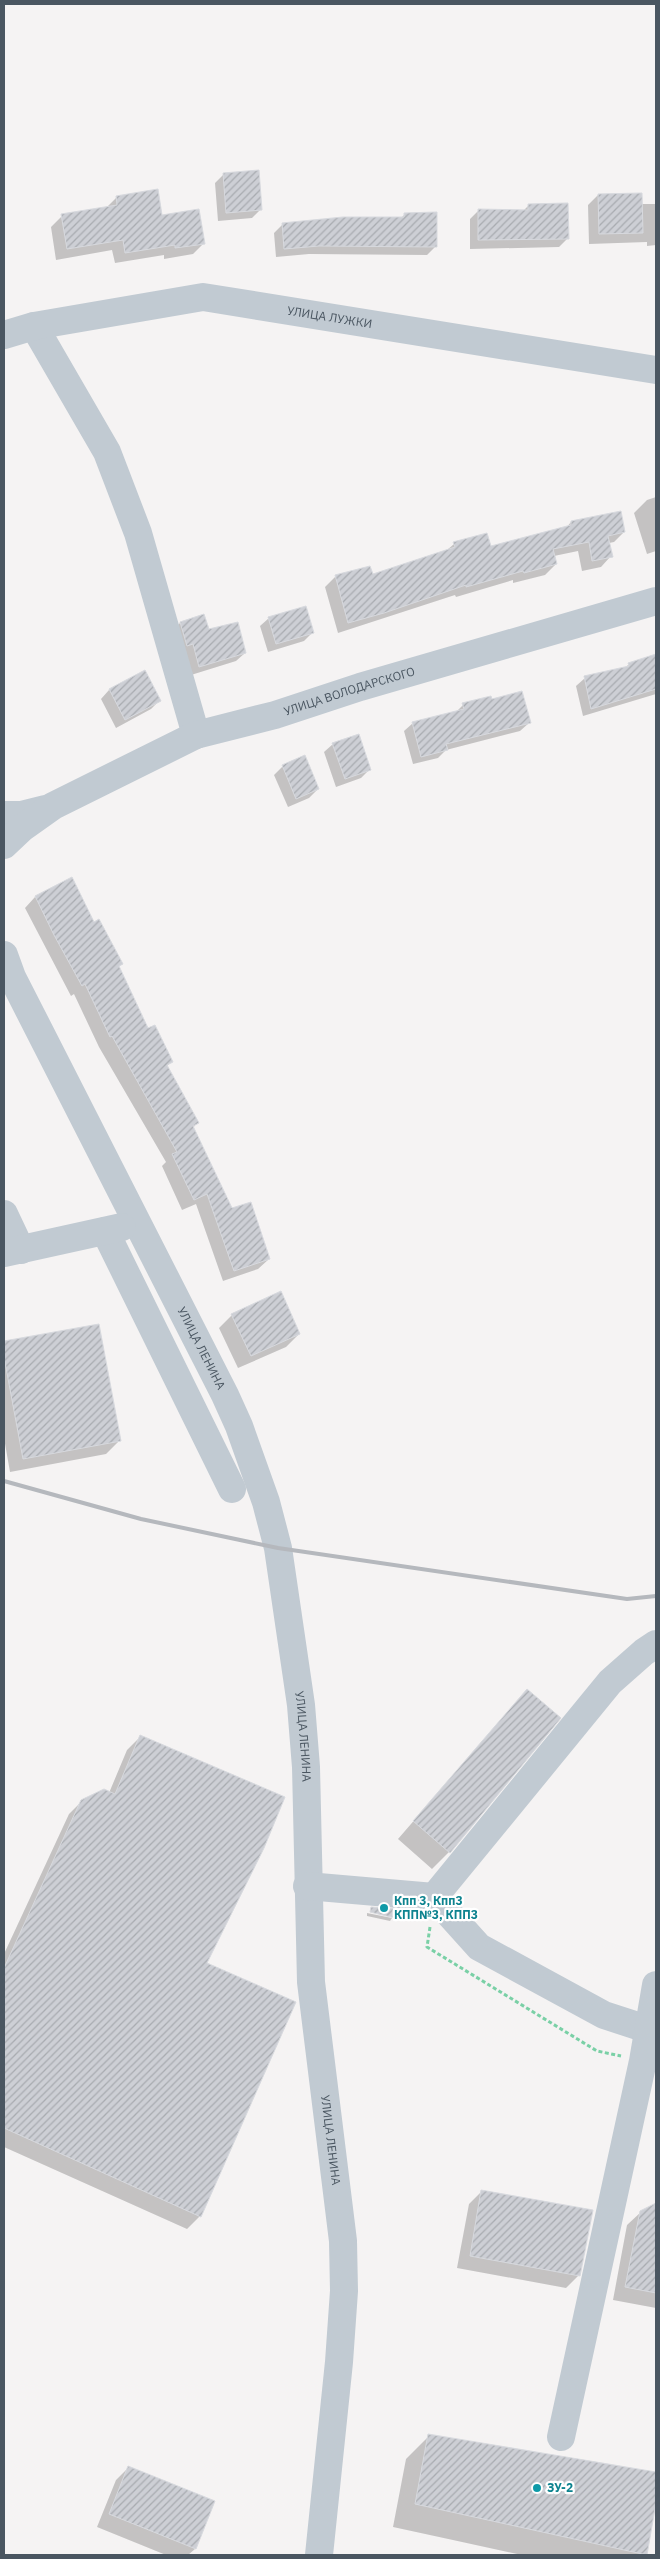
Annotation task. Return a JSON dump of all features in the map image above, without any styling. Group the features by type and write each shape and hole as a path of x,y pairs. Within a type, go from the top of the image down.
{"street":[{"name":"УЛИЦА ЛУЖКИ","path":"4,335 34,326 203,297 656,370"},
{"path":"34,326 107,452 138,533 196,735"},
{"name":"УЛИЦА ВОЛОДАРСКОГО","path":"53,806 196,735 275,715 360,687 656,601"},
{"path":"4,815 21,815 53,806"},
{"path":"4,845 22,828 53,806"},
{"name":"УЛИЦА ЛЕНИНА","path":"7,966 232,1410 266,1502 278,1548 301,1705 306,1766 308,1886 315,2025 340,2202 343,2240 344,2291 339,2362 319,2555"},
{"path":"4,1214 12,1252 138,1224"},
{"path":"105,1231 232,1489"},
{"path":"434,1897 610,1682 656,1644"},
{"path":"308,1886 434,1897 478,1947 604,2015 652,2031"},
{"path":"561,2437 652,2031 656,1985"}],"building":[{"path":"259,170 262,210 226,213 223,173"},
{"path":"158,189 162,215 199,209 205,244 175,248 175,245 125,253 123,240 67,249 61,214 117,205 116,196"},
{"path":"642,193 643,233 599,234 598,194"},
{"path":"568,203 569,239 478,240 478,209 528,210 528,204"},
{"path":"437,212 437,247 319,246 284,249 282,223 343,217 404,217 404,213"},
{"path":"621,511 625,532 608,536 613,557 592,561 589,542 553,549 557,564 524,573 523,571 466,587 466,585 384,613 348,623 335,575 370,566 373,574 455,547 453,542 487,533 491,546 571,525 571,521"},
{"path":"306,606 314,633 276,644 268,617"},
{"path":"204,614 209,629 238,622 246,653 199,667 193,644 187,646 180,622"},
{"path":"656,654 656,689 591,709 584,676 629,666 628,663"},
{"path":"145,670 161,701 125,720 109,689"},
{"path":"522,691 531,723 446,744 448,750 421,757 412,722 464,709 462,703 491,696 492,699"},
{"path":"359,734 371,770 345,779 332,743"},
{"path":"305,755 319,789 296,799 282,765"},
{"path":"72,877 94,922 99,919 123,964 119,966 148,1028 155,1025 173,1062 167,1065 199,1123 193,1126 232,1208 251,1202 270,1259 234,1271 207,1194 194,1200 172,1154 177,1152 112,1036 110,1037 85,984 82,986 54,935 35,896"},
{"path":"281,1291 300,1334 251,1356 231,1314"},
{"path":"99,1324 121,1441 23,1459 4,1357 4,1341"},
{"path":"527,1689 561,1718 450,1853 413,1821"},
{"path":"140,1735 285,1797 264,1848 207,1963 296,2002 201,2217 4,2128 4,1968 81,1800 104,1789 115,1794"},
{"path":"371,1907 397,1909 395,1918 370,1912"},
{"path":"481,2190 593,2210 580,2276 470,2256"},
{"path":"656,2203 656,2293 625,2287 640,2211"},
{"name":"ЗУ-2","path":"428,2434 656,2472 656,2503 647,2555 415,2504"},
{"path":"128,2466 215,2501 196,2549 109,2514"}],"railway":[{"path":"4,1481 141,1519 278,1548 627,1599 656,1596"}],"place":[{"name":"Кпп 3, Кпп3 КПП№3, КПП3","path":"384,1908"},
{"name":"ЗУ-2","path":"537,2488"}]}
